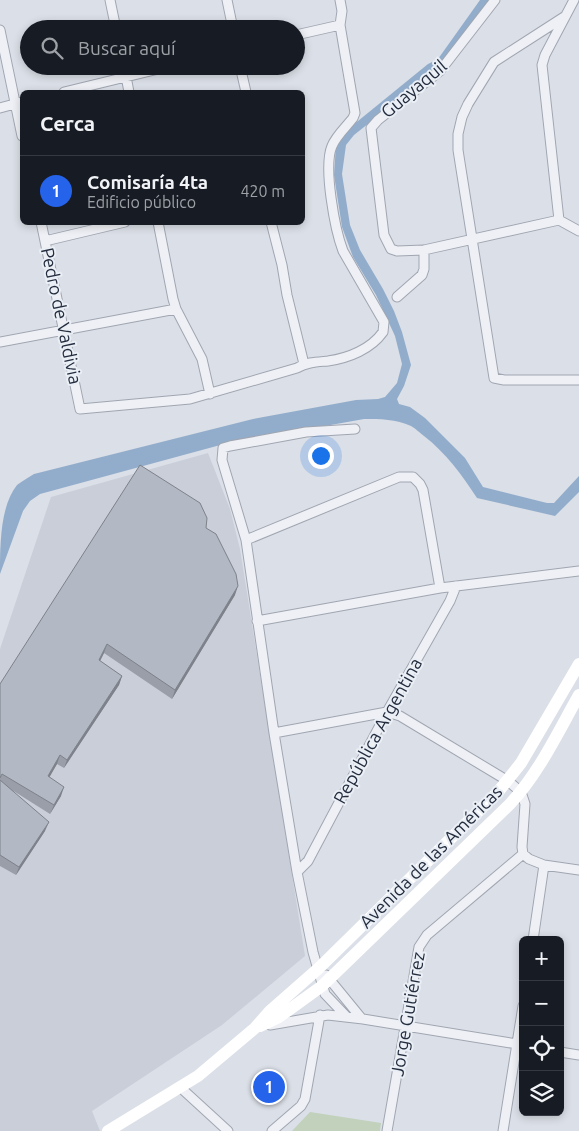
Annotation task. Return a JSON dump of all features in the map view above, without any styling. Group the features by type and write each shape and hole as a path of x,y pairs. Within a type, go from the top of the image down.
{"main road":[{"name":"Avenida de las Américas","path":"110,1131 198,1076 255,1028 270,1011 319,968 498,792 521,763 579,664"},
{"name":"Avenida de las Américas","path":"255,1028 280,1017 325,982 521,792 533,775 579,695"}],"street":[{"path":"110,0 114,20"},
{"path":"227,0 231,20"},
{"name":"Guayaquil","path":"304,364 337,359 354,354 372,344 383,332 384,322 338,239 330,187 328,166 332,146 355,113 340,25 342,11 340,0"},
{"name":"Guayaquil","path":"424,250 397,251 390,249 384,235 371,128 378,120 440,71 495,0"},
{"path":"559,220 542,65 545,55 574,0"},
{"path":"564,17 494,62 468,104 462,118 458,134 458,150 494,378 504,380 579,380"},
{"path":"305,33 340,25"},
{"path":"0,30 19,103 0,108"},
{"path":"126,75 129,90"},
{"path":"73,90 137,75"},
{"path":"242,75 246,90"},
{"path":"397,297 422,275 424,269 424,250 559,220 579,231"},
{"name":"Pedro de Valdivia","path":"42,225 80,409 190,399 210,394"},
{"path":"45,241 112,225"},
{"path":"159,225 176,309 202,359 210,394 297,368 304,364 272,225"},
{"path":"0,342 176,309"},
{"path":"346,1016 331,1001 313,952 297,872 274,733 246,540 222,460 224,448 230,446 306,432 355,429"},
{"path":"246,540 399,478 413,477 423,490 440,588"},
{"path":"257,621 440,588 579,570"},
{"name":"República Argentina","path":"297,872 308,861 387,712 450,601 456,586"},
{"path":"274,733 387,712 400,716 508,781 521,792 525,804 523,854 529,859 544,865 579,870"},
{"name":"Jorge Gutiérrez","path":"387,1131 404,1027 419,947 422,940 523,854"},
{"path":"534,936 544,865"},
{"path":"325,982 363,1019"},
{"path":"255,1028 320,1015 346,1016 519,1045"},
{"path":"272,1131 301,1106 305,1099 320,1015"},
{"path":"503,1131 519,1050"},
{"path":"564,1053 579,1055"},
{"path":"181,1088 228,1131"}],"shaded area":[{"path":"208,453 230,509 240,549 305,956 222,1025 92,1111 100,1131 0,1131 0,649 51,497"}],"green space":[{"path":"310,1112 381,1123 380,1131 292,1131"}],"water":[{"path":"480,0 489,0 442,65 354,135 346,145 342,174 350,225 360,250 394,311 402,332 411,365 404,386 397,399 399,404 410,407 425,418 465,458 483,487 547,503 554,503 579,476 579,492 555,516 477,498 446,457 414,428 394,421 364,419 224,444 40,494 30,501 23,511 0,574 2,527 7,504 17,485 34,474 253,419 356,400 378,399 385,397 397,383 402,364 395,336 376,295 353,257 342,227 334,175 336,145 345,131 428,64 438,59"}],"building":[{"path":"140,465 200,503 207,518 206,528 216,534 236,574 238,586 175,690 107,644 99,660 122,676 67,760 60,755 48,776 64,787 54,805 2,774 0,778 0,684"},
{"path":"0,780 49,822 19,867 0,855"}],"place":[{"name":"Comisaría 4ta","path":"269,1087"}]}
